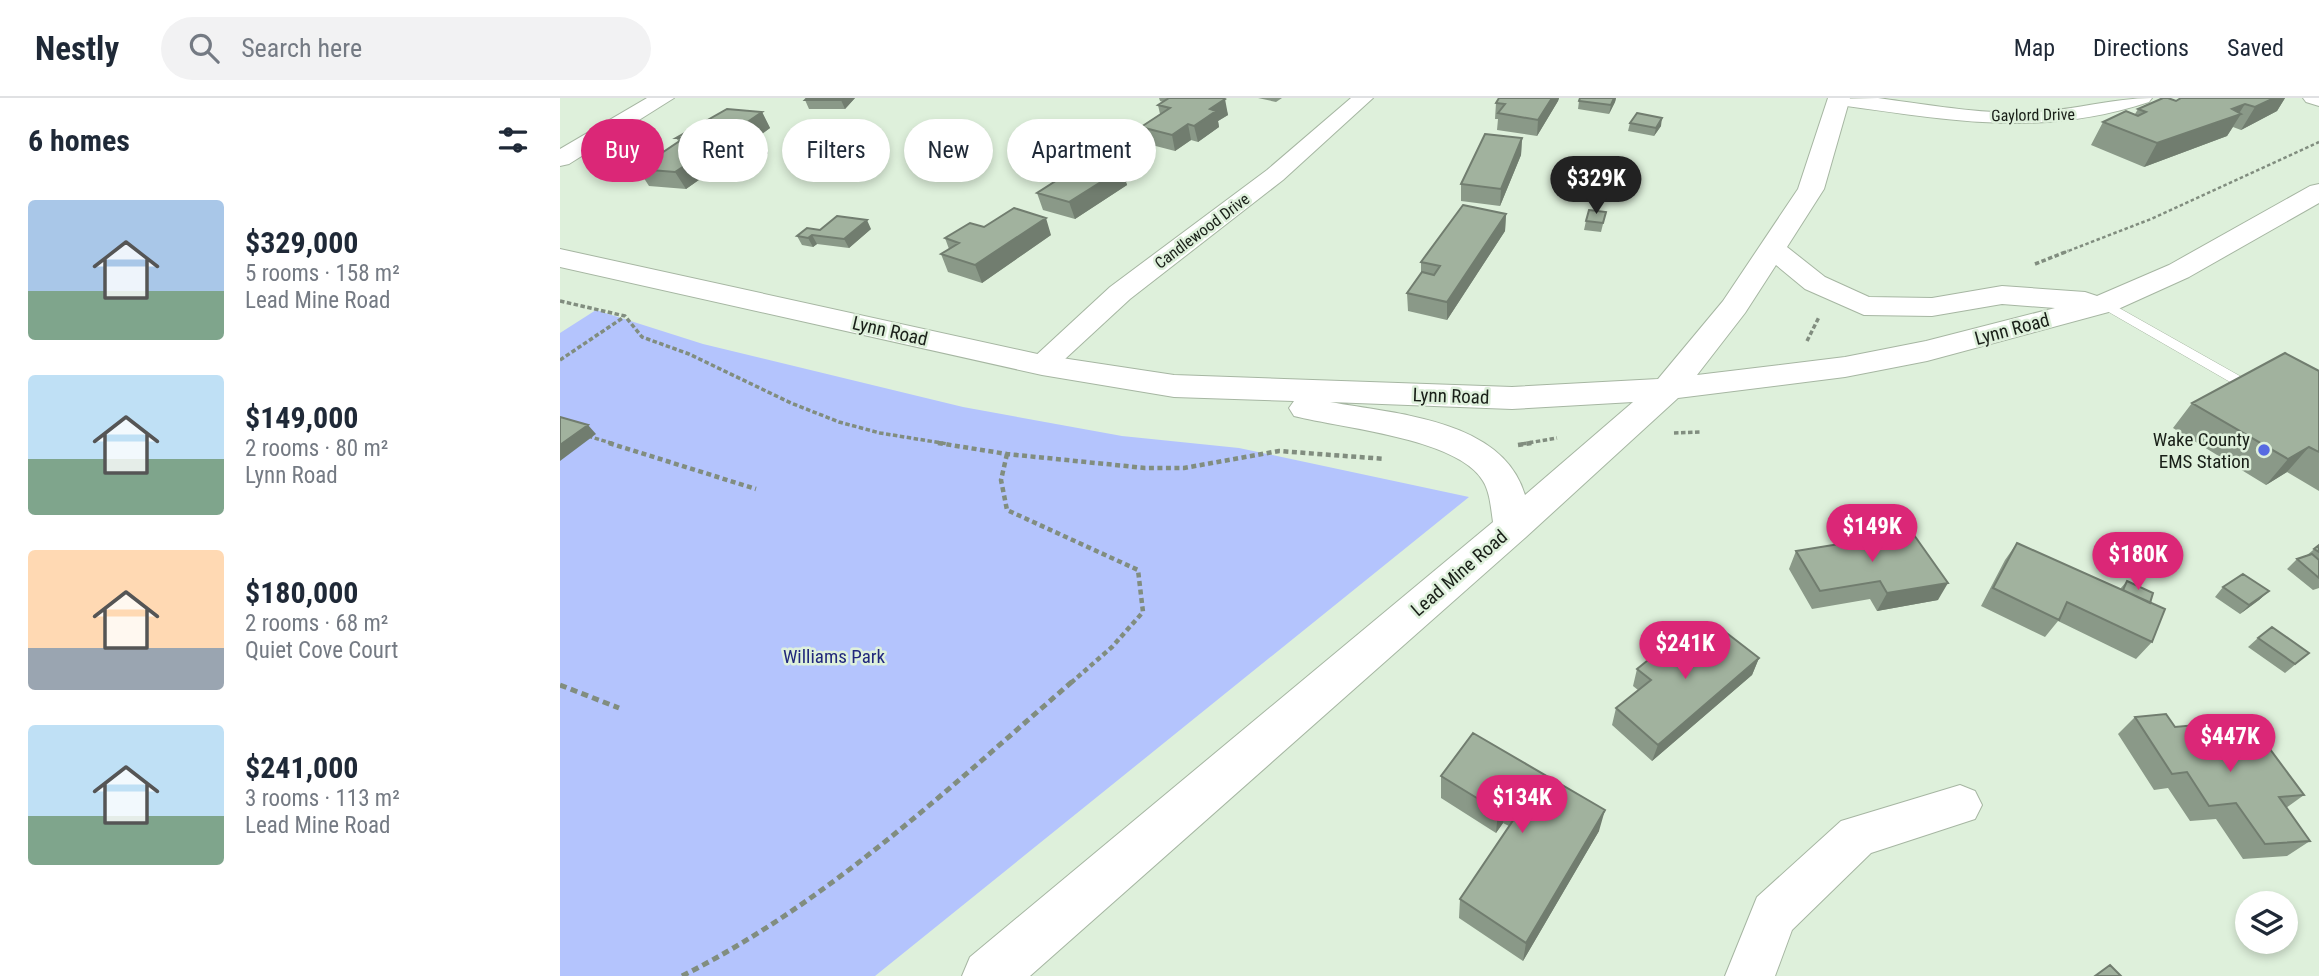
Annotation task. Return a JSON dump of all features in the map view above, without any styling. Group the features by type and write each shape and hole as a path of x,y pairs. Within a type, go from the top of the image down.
{"main road":[{"path":"560,159 663,98"},
{"name":"Lead Mine Road","path":"989,976 1513,527 1668,389 1734,307 1811,189 1839,99"},
{"name":"Lynn Road","path":"560,258 1042,365 1174,386 1512,398 1668,389 1892,358 2105,304 2179,271 2319,192"},
{"path":"1773,250 1815,283 1864,306 1932,307 2002,295 2040,296 2105,304"},
{"path":"1240,390 1340,417 1447,438 1480,453 1498,473 1513,527"}],"street":[{"name":"Candlewood Drive","path":"1042,365 1120,293 1275,175 1363,98"},
{"name":"Gaylord Drive","path":"1839,99 2020,119 2100,112 2142,98"},
{"path":"2314,98 2319,100"},
{"path":"1750,976 1774,914 1857,836 1960,805"}],"lane":[{"path":"2105,304 2249,387"}],"path":[{"path":"2034,265 2151,219 2319,142"},
{"path":"560,301 625,316 642,337 689,354 791,403 838,422 880,433 1007,454 1145,468 1184,468 1212,464 1238,456 1279,451 1395,460"},
{"path":"560,359 625,316"},
{"path":"1538,433 1538,441"},
{"path":"584,435 756,489"},
{"path":"1522,443 1560,437"},
{"path":"682,976 721,958 797,910 1071,683 1112,647 1143,612 1138,570 1105,551 1045,530 1007,510 1001,480 1007,454"},
{"path":"560,685 619,708"}],"green space":[{"name":"Williams Park","path":"596,310 703,344 963,407 1122,436 1239,448 1469,497 875,976 560,976 560,333"}],"building":[{"path":"807,98 843,98 805,100"},
{"path":"1169,98 1225,99 1210,109 1216,111 1194,126 1188,124 1172,135 1156,131 1156,119 1153,119 1170,108 1158,105"},
{"path":"1499,98 1552,98 1538,120 1498,113 1505,104 1496,103"},
{"path":"1580,98 1614,98 1611,105 1579,101"},
{"path":"2163,98 2176,101 2181,98 2274,98 2255,107 2245,104 2232,109 2241,114 2157,143 2103,122 2126,111 2138,116 2146,112 2138,109"},
{"path":"727,109 762,112 752,119 709,119"},
{"path":"1637,113 1662,118 1656,128 1630,123"},
{"path":"1485,134 1522,138 1501,189 1461,184"},
{"path":"678,142 678,170 675,172 664,171 664,151"},
{"path":"1054,182 1101,182 1069,202 1037,193"},
{"path":"1463,205 1506,214 1447,302 1407,293 1422,272 1434,275 1440,266 1421,262"},
{"path":"1014,208 1046,218 975,265 941,254 959,243 945,238 970,223 984,227"},
{"path":"1589,210 1606,212 1603,223 1586,221"},
{"path":"837,216 867,220 844,239 797,236 807,228 820,230"},
{"path":"2285,353 2319,371 2319,452 2309,447 2288,459 2192,403"},
{"path":"560,417 588,425 560,445"},
{"path":"1871,528 1880,540 1914,535 1948,583 1887,593 1880,581 1820,591 1796,551 1858,541 1852,531"},
{"path":"2017,543 2165,609 2152,642 2067,602 2059,620 1993,588"},
{"path":"2312,554 2319,560 2319,578 2297,559"},
{"path":"2243,574 2269,591 2249,605 2223,587"},
{"path":"2127,581 2153,593 2150,603 2123,590"},
{"path":"1715,624 1759,658 1658,745 1616,708 1651,680 1637,669 1683,632 1694,641"},
{"path":"2272,627 2309,653 2295,664 2258,638"},
{"path":"2166,714 2175,727 2207,724 2219,740 2261,737 2304,795 2279,797 2310,841 2265,844 2236,803 2209,806 2187,772 2172,774 2135,717"},
{"path":"1473,733 1605,810 1526,943 1460,899 1520,810 1505,801 1498,811 1441,776"},
{"path":"2110,965 2121,976 2095,976"}],"place":[{"name":"Wake County EMS Station","path":"2264,450"}]}
